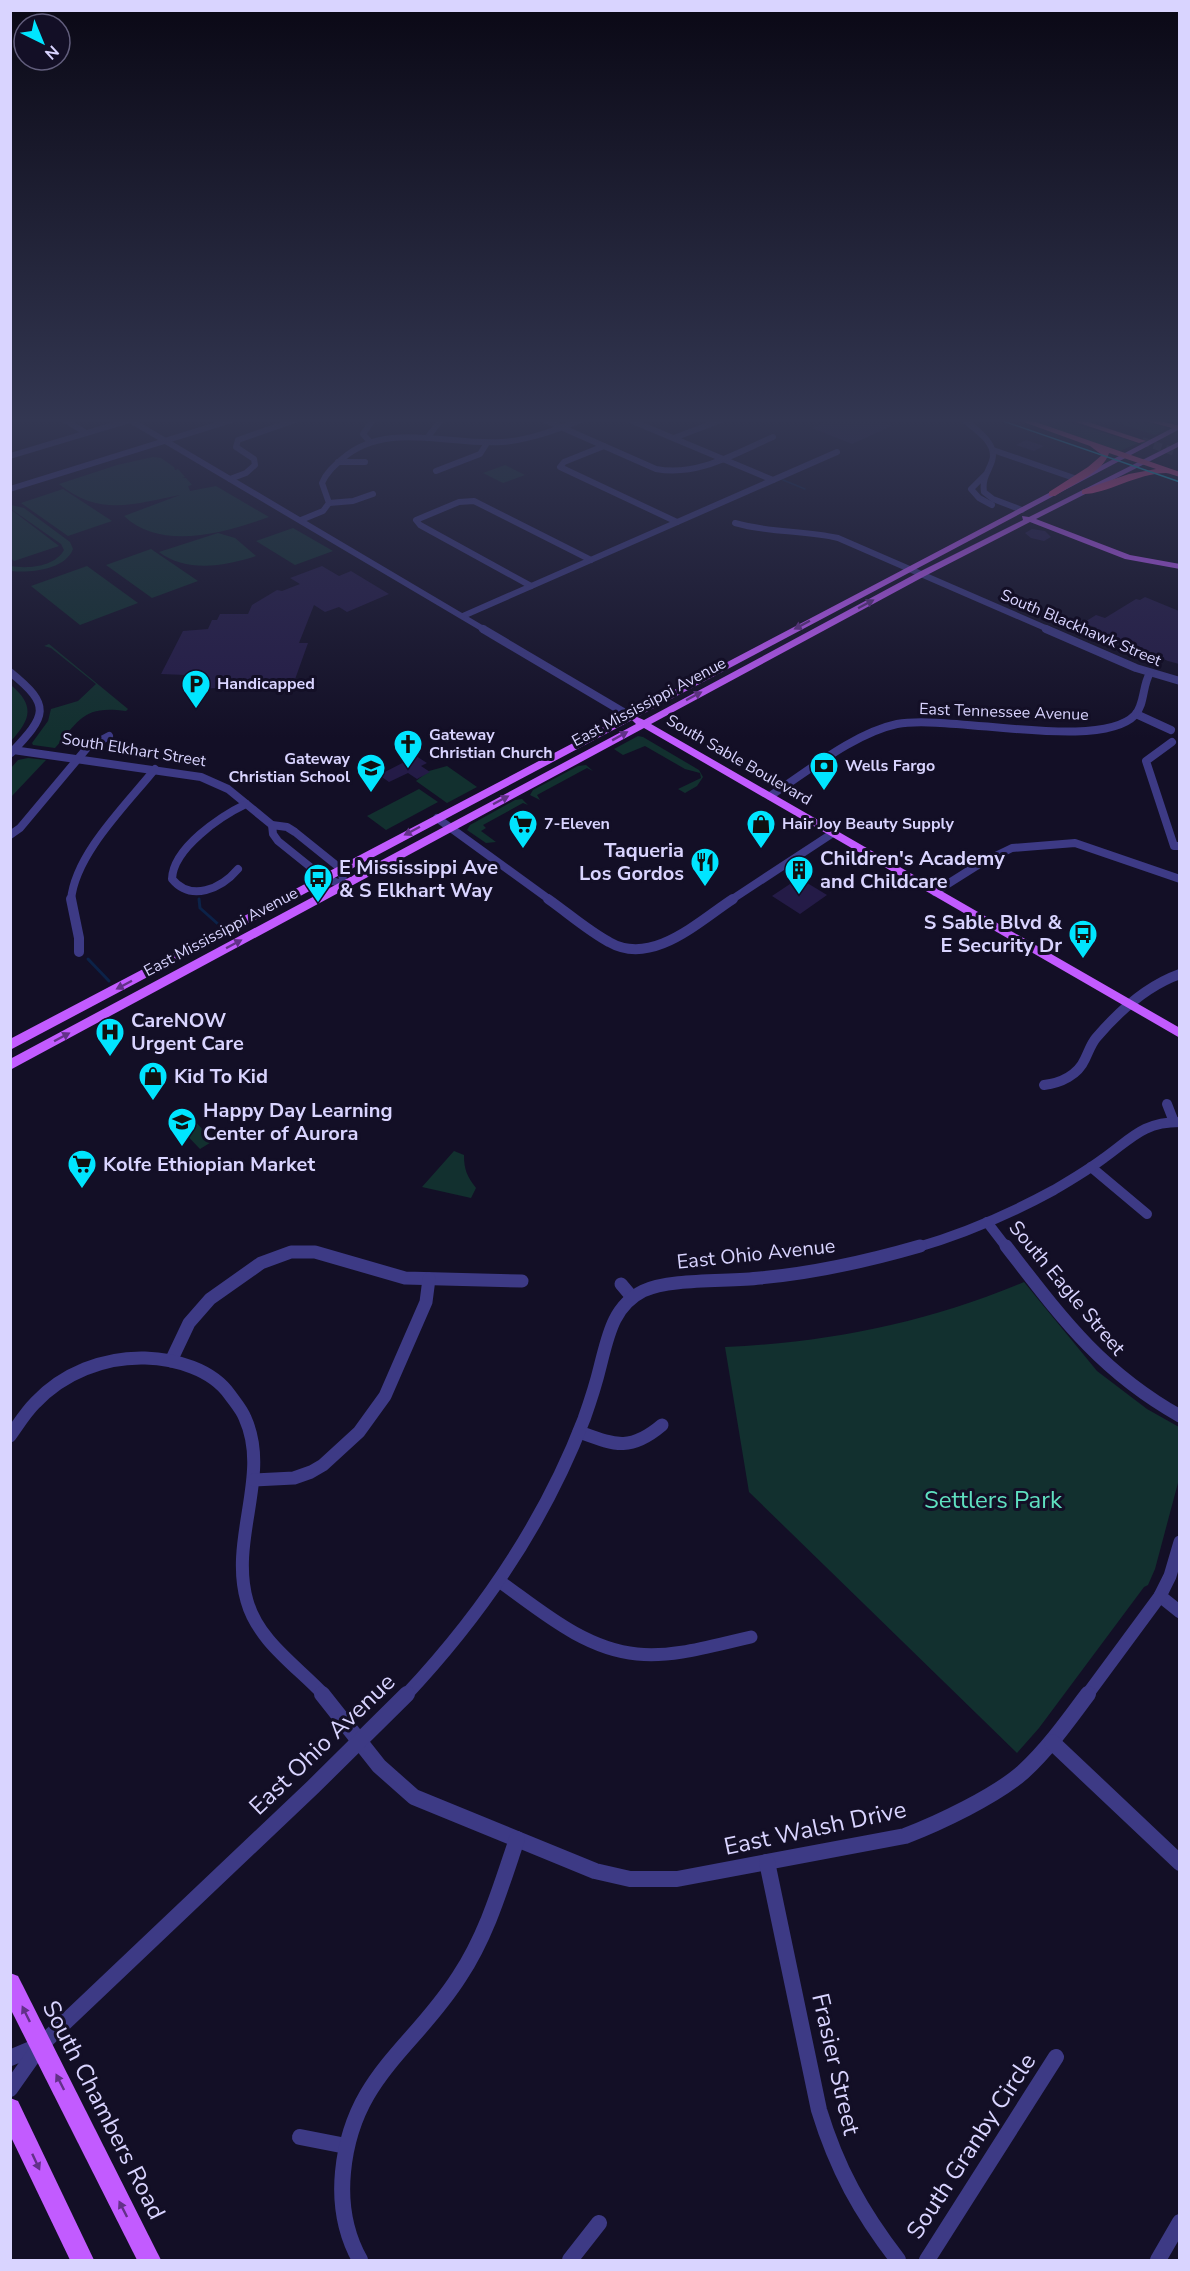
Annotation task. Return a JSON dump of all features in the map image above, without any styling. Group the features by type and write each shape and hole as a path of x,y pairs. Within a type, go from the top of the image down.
{"main road":[{"name":"East Mississippi Avenue","path":"10,1045 991,526"},
{"name":"East Mississippi Avenue","path":"10,1065 643,723 922,574 1017,526"},
{"path":"1052,526 1128,557 1179,567"},
{"name":"South Sable Boulevard","path":"630,716 1179,1034"},
{"name":"South Chambers Road","path":"10,1983 149,2260"},
{"path":"10,2109 82,2260"}],"street":[{"name":"South Sable Boulevard","path":"311,526 630,716"},
{"path":"421,526 531,586"},
{"path":"524,526 591,560"},
{"path":"463,616 668,526"},
{"name":"South Blackhawk Street","path":"745,526 834,537 1150,673 1179,681"},
{"path":"10,672 35,694 39,710 34,726 12,752"},
{"path":"1150,673 1143,684 1142,705 1133,716 1168,732"},
{"name":"East Tennessee Avenue","path":"770,796 870,734 898,724 924,722 1087,730 1107,728 1133,716"},
{"path":"10,836 91,745 109,736"},
{"path":"1172,742 1146,762 1174,846 1179,846"},
{"name":"South Elkhart Street","path":"12,752 155,769 194,775 213,781 272,825 291,829 341,869"},
{"path":"80,952 80,939 71,909 76,877 88,856 155,769"},
{"path":"238,869 228,881 220,886 200,891 179,887 174,884 171,874 193,840 204,828 246,804"},
{"path":"436,818 608,942 631,950 649,949 672,939 833,833"},
{"name":"South Elkhart Street","path":"272,825 273,834 278,841 324,878 344,885"},
{"path":"935,892 981,863 1012,848 1075,843 1179,879"},
{"path":"341,869 344,885"},
{"path":"1044,1085 1061,1081 1075,1071 1084,1062 1095,1038 1158,983 1179,974"},
{"path":"1167,1104 1177,1122"},
{"name":"East Ohio Avenue","path":"10,2089 41,2045 360,1742 426,1677 468,1626 499,1581 549,1498 579,1432 591,1397 609,1328 614,1316 632,1297 642,1291 666,1284 749,1280 834,1268 914,1248 987,1222 1032,1202 1091,1167 1143,1129 1161,1123 1177,1122"},
{"path":"1091,1167 1147,1214"},
{"name":"South Eagle Street","path":"987,1222 1102,1364 1133,1389 1179,1416"},
{"path":"171,1361 189,1323 210,1299 261,1263 291,1252 315,1252 405,1278 522,1281"},
{"path":"254,1480 294,1478 311,1472 323,1465 359,1432 385,1396 426,1302 429,1279"},
{"path":"621,1284 632,1297"},
{"name":"East Walsh Drive","path":"10,1436 35,1403 64,1380 113,1360 134,1358 171,1361 206,1374 234,1398 249,1427 254,1446 254,1480 239,1551 241,1583 256,1623 269,1640 330,1702 388,1778 400,1789 414,1797 596,1871 630,1878 677,1879 905,1836 926,1828 1008,1784 1052,1742 1160,1596 1170,1576 1179,1542"},
{"path":"579,1432 612,1443 632,1445 644,1440 663,1425"},
{"path":"499,1581 591,1643 618,1652 660,1654 751,1637"},
{"path":"1160,1596 1179,1612"},
{"path":"1052,1742 1179,1863"},
{"path":"360,2260 347,2228 342,2198 346,2146 354,2118 365,2093 380,2071 442,2001 459,1977 481,1939 517,1839"},
{"name":"Frasier Street","path":"767,1862 828,2144 841,2177 865,2218 898,2260"},
{"name":"East Ohio Avenue","path":"10,2058 41,2045"},
{"name":"South Granby Circle","path":"927,2260 1056,2057"},
{"path":"300,2138 346,2146"},
{"path":"570,2260 599,2223"},
{"path":"1158,2260 1178,2227"}],"green space":[{"path":"10,526 33,526 59,546 14,561 10,557"},
{"path":"35,526 48,526 70,542 73,549 63,562 55,566 46,569 11,571 11,566 32,567 54,560 64,550 61,544"},
{"path":"54,526 97,526 68,536"},
{"path":"240,526 195,536 157,533 139,527"},
{"path":"293,528 333,551 295,565 256,541"},
{"path":"218,533 235,538 256,556 232,563 206,566 181,563 159,552"},
{"path":"151,549 198,581 152,598 106,565"},
{"path":"87,566 138,603 80,625 31,586"},
{"path":"49,644 128,709 126,711 101,710 84,716 55,748 32,743 48,721 51,709 78,701 96,684 51,648 44,646"},
{"path":"11,685 24,699 28,712 23,725 11,741"},
{"path":"638,736 699,770 703,777 697,786 685,793 678,789 701,778 700,773 685,769 645,746 623,755 614,749"},
{"path":"28,758 46,760 11,797 11,768 18,760"},
{"path":"586,765 593,771 587,768 537,795 540,800 530,795 533,790 578,766"},
{"path":"447,766 477,787 447,803 416,781 429,771"},
{"path":"419,789 438,802 386,830 367,816"},
{"path":"522,799 528,805 523,803 483,825 486,828 481,831 496,842 486,843 467,830 470,825 515,800"},
{"path":"193,1119 213,1141 200,1149 179,1127"},
{"path":"454,1151 464,1155 467,1173 476,1188 471,1198 422,1187"},
{"name":"Settlers Park","path":"1024,1282 1097,1371 1147,1409 1179,1427 1179,1479 1155,1569 1148,1585 1144,1587 1039,1728 1017,1753 749,1492 725,1347 803,1340 878,1328 951,1309"}],"building":[{"path":"1032,529 1045,531 1051,537 1044,541 1031,538 1025,533"},
{"path":"322,566 339,576 351,571 389,594 347,612 339,607 325,612 314,605 299,643 308,643 293,685 263,687 264,685 241,684 240,687 197,689 201,678 161,674 183,631 208,629 212,620 217,620 220,614 248,614 252,605 277,590 282,591 300,584 290,578"},
{"path":"1145,597 1179,611 1179,664 1083,623 1096,615 1105,618 1136,599 1140,600"},
{"name":"Gateway Christian Church","path":"416,756 427,763 421,766 430,772 417,779 408,773 389,782 379,775"},
{"name":"Children's Academy and Childcare","path":"799,878 827,895 800,914 772,896"}],"waterway":[{"path":"199,899 200,908 218,924"},
{"path":"88,959 109,981"}],"place":[{"name":"Handicapped","path":"196,710"},
{"name":"Gateway Christian Church","path":"408,770"},
{"name":"Wells Fargo","path":"824,792"},
{"name":"Gateway Christian School","path":"371,794"},
{"name":"7-Eleven","path":"523,850"},
{"name":"Hair Joy Beauty Supply","path":"761,850"},
{"name":"Taqueria Los Gordos","path":"705,888"},
{"name":"Children's Academy and Childcare","path":"799,896"},
{"name":"E Mississippi Ave & S Elkhart Way","path":"318,904"},
{"name":"S Sable Blvd & E Security Dr","path":"1083,960"},
{"name":"CareNOW Urgent Care","path":"110,1058"},
{"name":"Kid To Kid","path":"153,1102"},
{"name":"Happy Day Learning Center of Aurora","path":"182,1148"},
{"name":"Kolfe Ethiopian Market","path":"82,1190"}]}
